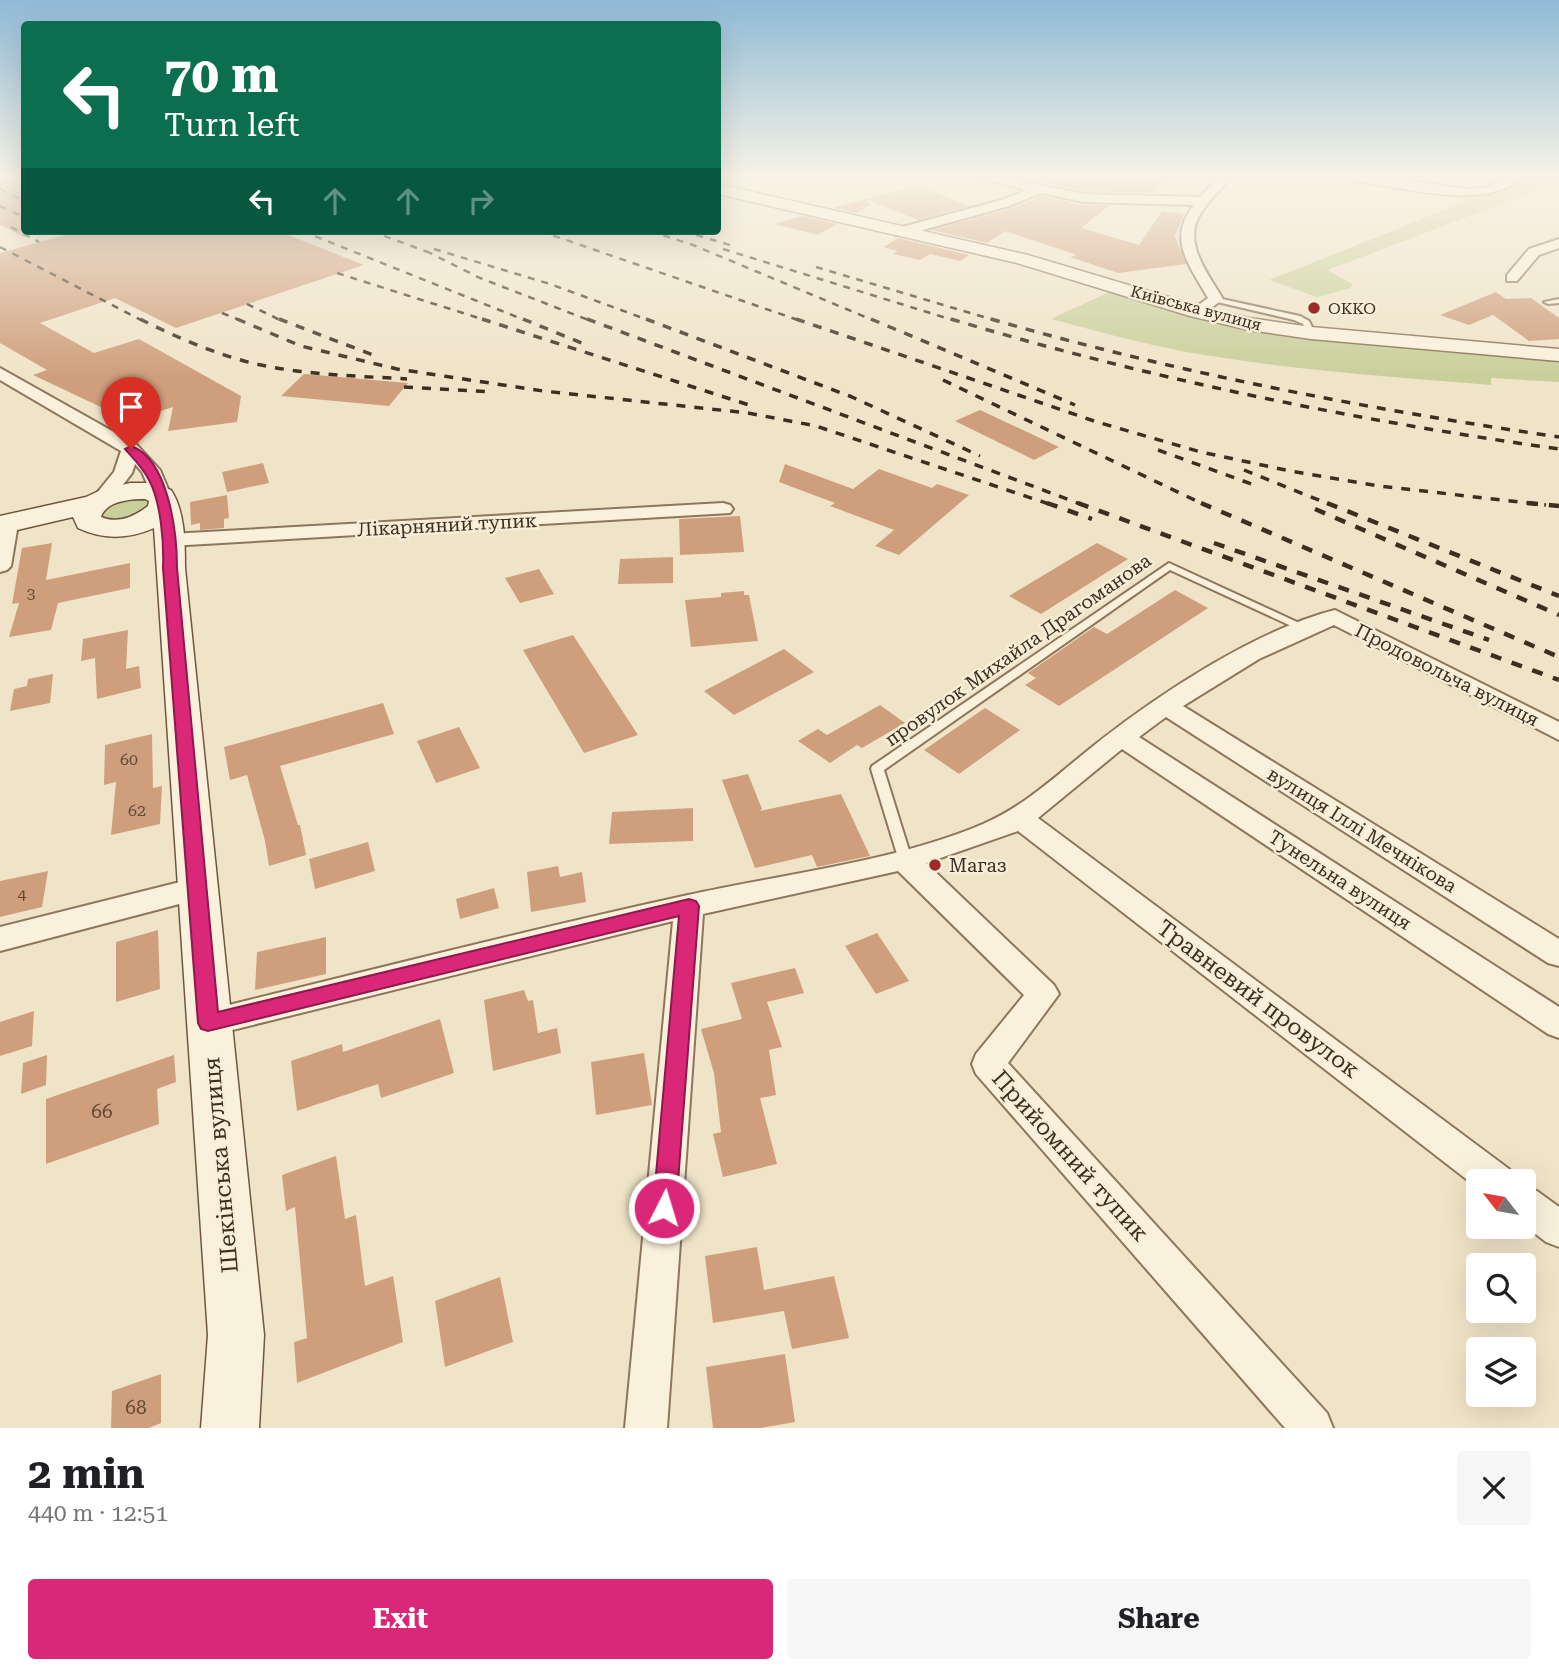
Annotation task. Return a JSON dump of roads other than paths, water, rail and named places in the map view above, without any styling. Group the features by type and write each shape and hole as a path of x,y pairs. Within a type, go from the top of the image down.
{"main road":[{"path":"100,514 120,492 140,490 162,500"},
{"name":"Шекінська вулиця","path":"162,500 170,554 196,889 236,1335 230,1428"},
{"path":"4,525 100,514 146,545 170,554"}],"street":[{"name":"Київська вулиця","path":"951,244 1028,261 1197,312 1249,324 1311,333 1559,355"},
{"path":"1187,244 1216,299 1197,312"},
{"path":"1512,278 1535,253 1557,244"},
{"name":"Шекінська вулиця","path":"0,373 131,449 151,471 162,500"},
{"path":"100,514 123,473 131,449"},
{"name":"Лікарняний тупик","path":"170,554 723,509"},
{"path":"0,566 4,525"},
{"name":"Продовольча вулиця","path":"1304,628 1335,617 1559,732"},
{"path":"208,1023 689,906 905,860 992,831 1020,818 1122,737 1218,670 1304,628"},
{"name":"вулиця Іллі Мечнікова","path":"1166,706 1559,954"},
{"name":"Тунельна вулиця","path":"1122,737 1559,1024"},
{"name":"Травневий провулок","path":"1020,818 1480,1169"},
{"name":"Прийомний тупик","path":"905,860 1043,994 988,1064 1311,1428"},
{"path":"0,939 196,889"},
{"path":"646,1428 689,906"},
{"path":"1536,1212 1559,1229"}],"lane":[{"path":"1216,299 1297,318 1306,323 1311,333"},
{"path":"1548,302 1559,301"},
{"name":"провулок Михайла Драгоманова","path":"905,860 877,769 1169,566 1304,628"}],"railway":[{"path":"334,244 527,321"},
{"path":"405,244 429,253"},
{"path":"577,244 801,321"},
{"path":"689,244 875,321"},
{"path":"725,244 733,246"},
{"path":"0,247 143,321"},
{"path":"434,249 550,284 651,321"},
{"path":"723,249 956,321"},
{"path":"429,253 433,254"},
{"path":"429,253 480,278 591,321"},
{"path":"816,267 997,321"},
{"path":"337,273 488,321"},
{"path":"247,304 282,321"},
{"path":"222,313 237,319"},
{"path":"140,319 199,346 261,365 315,373 407,379"},
{"path":"237,319 242,321"},
{"path":"237,319 301,346 397,369 543,391 748,413 816,426 1052,505"},
{"path":"279,319 373,355"},
{"path":"482,319 749,405"},
{"path":"523,319 589,346"},
{"path":"587,319 1083,505"},
{"path":"646,319 852,397 980,456"},
{"path":"796,319 1097,422 1201,452 1379,486 1535,504"},
{"path":"871,319 1075,405"},
{"path":"951,319 1101,361 1252,396 1405,425 1559,449"},
{"path":"991,319 1131,356 1273,388 1559,437"},
{"path":"943,380 1205,505"},
{"path":"404,387 492,392"},
{"path":"1158,450 1257,486"},
{"path":"1244,470 1331,505"},
{"path":"1047,503 1092,519"},
{"path":"1078,503 1559,680"},
{"path":"1201,503 1559,657"},
{"path":"1327,503 1559,596"},
{"path":"1527,503 1535,504"},
{"path":"1535,504 1559,506"},
{"path":"1535,504 1546,505"},
{"path":"1315,509 1559,615"},
{"path":"1214,543 1489,640"}],"place":[{"name":"ОККО","path":"1314,308"},
{"name":"Магаз","path":"935,865"}]}
